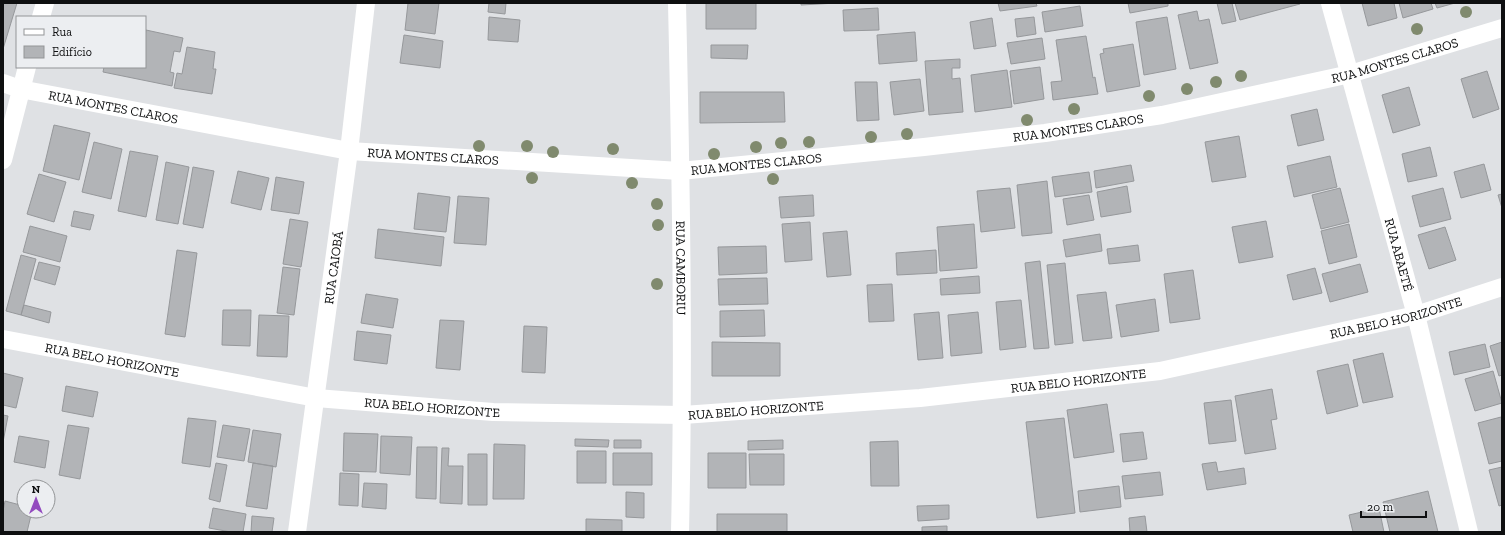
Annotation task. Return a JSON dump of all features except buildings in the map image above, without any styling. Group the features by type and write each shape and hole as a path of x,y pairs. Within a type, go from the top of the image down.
{"street":[{"path":"41,16 45,3"},
{"name":"RUA CAIOBÁ","path":"297,532 349,151 366,3"},
{"name":"RUA CAMBORIU","path":"677,3 683,415 680,532"},
{"name":"RUA ABAETÉ","path":"1330,3 1416,315 1469,532"},
{"name":"RUA MONTES CLAROS","path":"3,83 20,89 349,151 680,171 924,148 1045,133 1162,115 1350,74 1502,28"},
{"path":"3,160 20,89 27,68"},
{"name":"RUA BELO HORIZONTE","path":"3,339 316,398 493,412 683,415 920,398 1160,371 1416,315 1502,287"}]}
